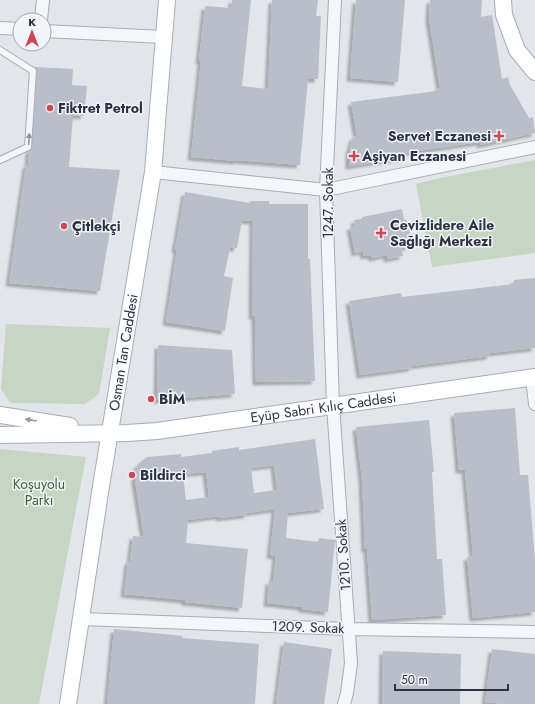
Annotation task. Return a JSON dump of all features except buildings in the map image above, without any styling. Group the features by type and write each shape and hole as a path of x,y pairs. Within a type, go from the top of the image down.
{"street":[{"path":"42,12 43,0"},
{"name":"Osman Tan Caddesi","path":"68,704 101,486 111,433 153,172 166,0"},
{"name":"1247. Sokak","path":"333,406 326,190 334,0"},
{"path":"503,0 504,15 517,50 535,72"},
{"path":"0,28 12,29"},
{"path":"52,31 163,37"},
{"path":"153,172 326,190 535,147"},
{"path":"534,378 535,404"},
{"name":"Eyüp Sabri Kılıç Caddesi","path":"0,435 157,431 534,378"},
{"name":"1210. Sokak","path":"333,406 351,663 344,704"},
{"name":"Eyüp Sabri Kılıç Caddesi","path":"0,415 111,433"},
{"name":"1209. Sokak","path":"82,619 349,629 535,632"}],"lane":[{"path":"0,50 33,71 28,147 0,160"}],"green space":[{"path":"535,160 535,253 432,267 416,184"},
{"path":"6,324 110,328 99,394 85,404 11,403 1,389"},
{"name":"Koşuyolu Parkı","path":"0,449 86,457 39,704 0,704"}],"place":[{"name":"Fiktret Petrol","path":"50,108"},
{"name":"Servet Eczanesi","path":"499,136"},
{"name":"Aşiyan Eczanesi","path":"354,156"},
{"name":"Çitlekçi","path":"64,226"},
{"name":"Cevizlidere Aile Sağlığı Merkezi","path":"381,233"},
{"name":"BİM","path":"151,399"},
{"name":"Bildirci","path":"132,475"}]}
